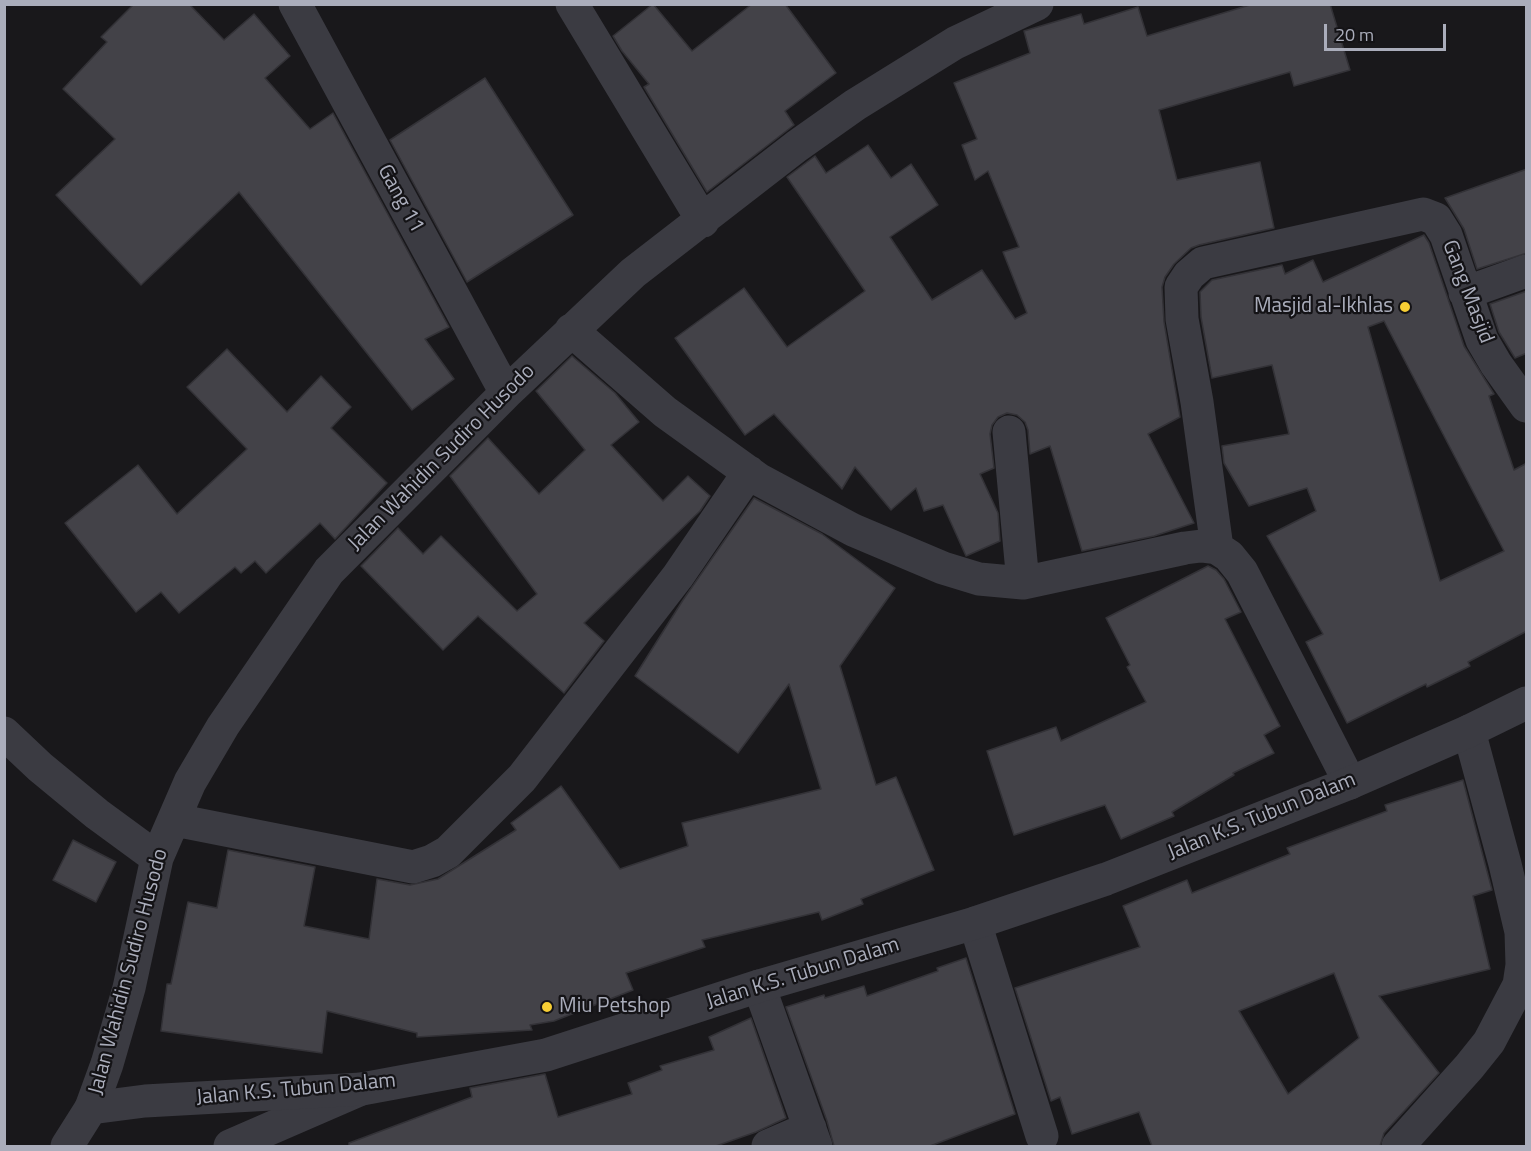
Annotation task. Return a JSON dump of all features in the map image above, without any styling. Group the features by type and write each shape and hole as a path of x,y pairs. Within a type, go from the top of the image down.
{"street":[{"name":"Gang 11","path":"295,4 506,393"},
{"path":"572,4 703,221"},
{"name":"Jalan Wahidin Sudiro Husodo","path":"91,1108 107,1064 129,988 157,858 190,782 223,726 328,571 506,393 633,273 797,146 855,105 955,43 1037,4"},
{"name":"Gang Masjid","path":"1217,548 1197,402 1182,319 1181,287 1189,275 1203,263 1248,255 1423,214 1436,219 1446,235 1482,340 1496,364 1527,406"},
{"path":"1465,293 1527,271"},
{"path":"571,330 665,412 749,472 853,530 943,568 979,579 1023,583 1185,548 1201,546 1217,548 1229,556 1248,582 1350,783"},
{"path":"1009,432 1023,583"},
{"path":"175,820 413,867 432,861 448,852 522,778 678,576 749,472"},
{"name":"Jalan K.S. Tubun Dalam","path":"91,1108 145,1101 362,1089 546,1054 759,986 975,923 1106,879 1350,783 1527,703"},
{"path":"1398,1146 1489,1042 1519,985 1522,964 1521,932 1469,731"},
{"path":"4,733 40,767 97,814 157,858"},
{"path":"975,923 1042,1136"},
{"path":"759,986 813,1137 768,1146"},
{"path":"230,1146 362,1089"},
{"path":"67,1146 91,1108"}],"building":[{"path":"134,4 189,4 224,40 254,14 290,56 265,78 310,129 333,113 449,327 425,339 454,379 412,410 239,192 141,285 56,195 115,139 63,89 107,42 101,37"},
{"path":"653,4 692,51 752,4 785,4 836,73 785,111 794,125 707,192 644,87 649,84 613,36"},
{"path":"1253,4 1330,4 1350,70 1294,86 1290,72 1159,110 1177,180 1260,162 1274,228 1191,248 1174,264 1165,277 1162,287 1164,322 1180,417 1148,434 1194,523 1154,536 1082,551 1050,446 1030,454 1025,422 1017,415 1007,413 998,417 992,425 990,434 994,468 980,474 998,513 1000,541 966,556 943,505 924,511 916,488 891,510 855,467 842,489 774,414 745,435 675,338 744,288 787,347 865,291 787,177 815,156 826,173 868,145 891,178 911,164 938,205 890,237 932,300 982,270 1015,319 1027,313 1003,252 1019,247 988,171 975,180 962,145 977,139 954,83 1030,53 1024,31 1081,14 1084,24 1138,7 1147,36"},
{"path":"485,78 573,215 467,282 390,140"},
{"path":"1527,169 1527,253 1477,269 1464,229 1445,198"},
{"path":"1424,235 1429,243 1464,346 1494,394 1489,396 1514,470 1527,463 1527,631 1468,662 1470,666 1427,687 1426,684 1347,723 1306,642 1323,634 1267,536 1316,511 1307,488 1249,506 1224,463 1222,446 1289,434 1272,365 1212,378 1201,317 1200,292 1212,280 1282,265 1285,274 1313,260 1323,282","holes":["1384,321 1504,551 1440,581 1368,327"]},
{"path":"1527,291 1527,353 1515,358 1499,332 1490,304"},
{"path":"227,349 287,412 321,376 351,407 331,428 387,483 335,539 320,523 266,573 255,561 241,573 235,567 179,613 161,592 136,612 65,523 138,465 177,514 247,449 187,387"},
{"path":"572,356 615,393 639,422 611,445 663,501 688,476 710,496 700,511 584,623 604,641 564,693 478,616 443,650 361,566 398,528 423,554 441,536 517,611 537,594 450,476 488,438 539,494 585,450 536,391"},
{"path":"754,498 822,534 895,588 840,666 876,785 896,777 934,870 861,899 863,904 822,920 819,912 702,940 705,947 626,973 633,990 554,1021 530,1025 532,1030 417,1037 417,1033 327,1011 322,1053 161,1031 167,984 171,984 188,902 217,908 228,850 315,867 304,926 369,939 377,879 410,885 438,879 516,830 511,823 561,786 620,869 688,846 682,823 821,789 789,684 738,753 635,676 683,600"},
{"path":"1208,566 1216,570 1224,579 1241,612 1225,619 1280,726 1264,735 1274,753 1233,773 1234,775 1172,812 1174,816 1121,839 1105,805 1014,835 987,751 1056,727 1061,741 1146,702 1127,667 1130,665 1106,618"},
{"path":"1463,780 1492,890 1473,896 1490,969 1379,996 1439,1073 1384,1133 1380,1146 1152,1146 1139,1112 1072,1134 1060,1097 1051,1101 1015,988 1140,947 1123,906 1187,880 1192,893 1290,854 1287,848 1387,811 1385,805","holes":["1334,973 1359,1038 1288,1094 1239,1011"]},
{"path":"73,840 116,862 96,902 53,880"},
{"path":"966,958 1015,1114 930,1146 834,1146 786,1007 864,986 867,996 938,971 937,968"},
{"path":"751,1018 786,1118 756,1132 716,1146 349,1146 349,1143 472,1097 470,1088 545,1074 558,1117 632,1094 628,1083 662,1070 660,1066 714,1050 709,1037"}],"place":[{"name":"Masjid al-Ikhlas","path":"1405,307"},
{"name":"Miu Petshop","path":"547,1007"}]}
